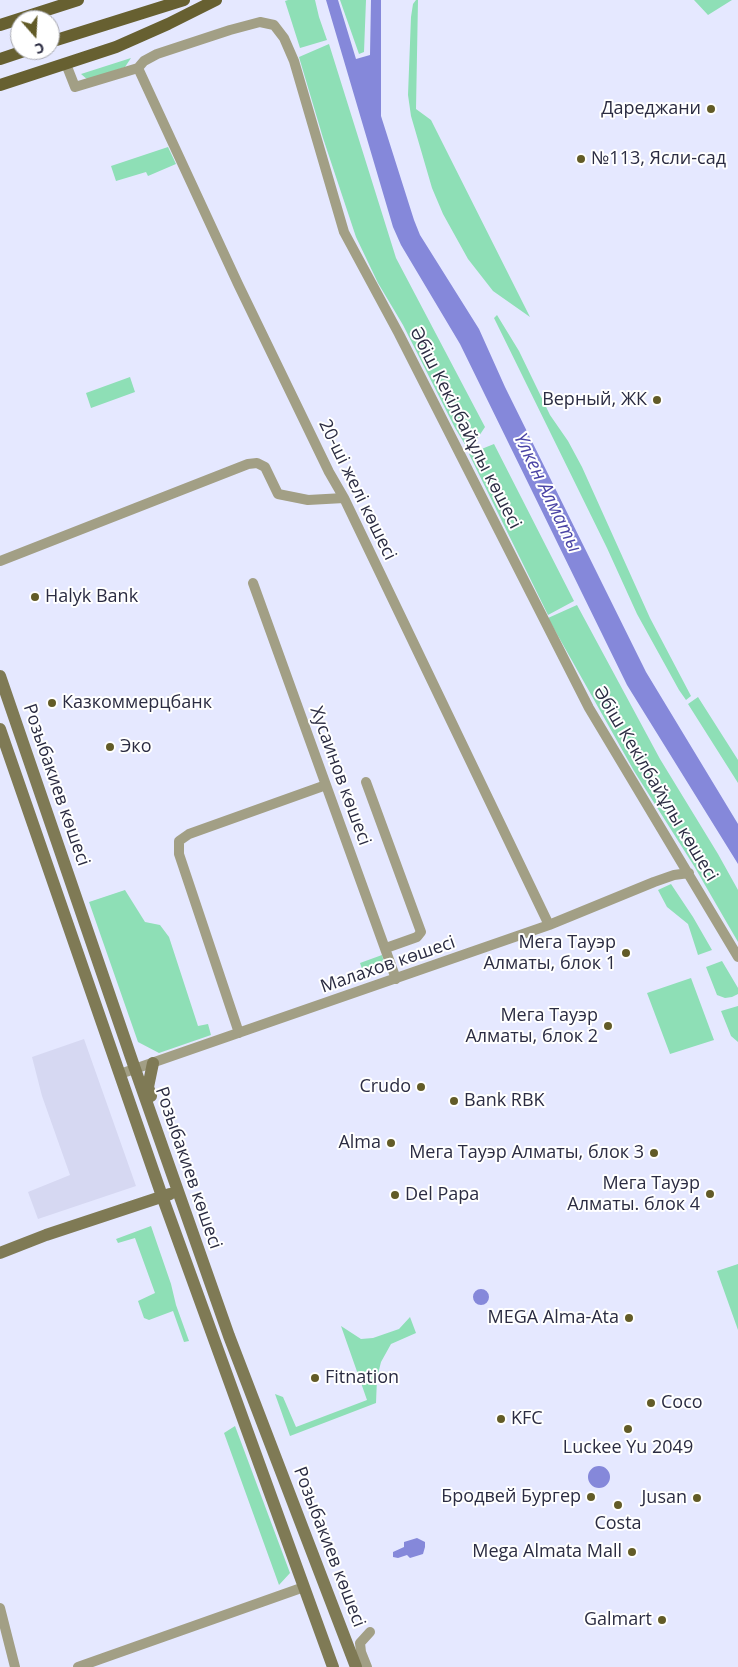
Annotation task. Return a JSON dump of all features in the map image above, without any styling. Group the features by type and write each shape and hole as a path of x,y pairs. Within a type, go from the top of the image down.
{"main road":[{"path":"0,25 78,0"},
{"path":"60,39 184,0"},
{"path":"0,85 116,48 216,0"},
{"name":"Розыбакиев көшесі","path":"0,676 238,1361 356,1667"},
{"name":"Розыбакиев көшесі","path":"0,729 162,1196 333,1667"},
{"path":"153,1063 148,1087 161,1126 171,1169"},
{"path":"0,1253 178,1191"}],"street":[{"name":"Әбіш Кекілбайұлы көшесі","path":"66,64 75,87 138,68 144,61 157,54 260,22 274,25 284,38 294,61 344,232 399,334 589,708 738,956"},
{"name":"20-ші желі көшесі","path":"138,68 238,284 329,472 344,498 549,925"},
{"path":"0,561 248,464 257,463 265,467 278,494 308,500 344,498"},
{"name":"Хусаинов көшесі","path":"253,583 396,979"},
{"path":"366,782 421,932 417,937 386,948"},
{"path":"239,1034 179,854 179,841 189,834 326,785"},
{"name":"Малахов көшесі","path":"120,1074 549,925 654,882 674,875 689,874"},
{"path":"78,1667 304,1587"},
{"path":"0,1608 15,1667"},
{"path":"367,1667 361,1652 360,1643 370,1632"}],"shaded area":[{"path":"84,1039 136,1186 38,1219 28,1192 70,1175 42,1096 32,1057"}],"green space":[{"path":"315,0 327,40 300,48 285,1"},
{"path":"340,0 366,0 364,52 359,54"},
{"path":"418,0 416,109 431,120 530,317 493,291 468,259 443,214 432,188 411,116 408,95 411,17 413,4"},
{"path":"694,0 732,0 708,15"},
{"path":"329,44 396,258 485,427 469,451 455,428 403,325 378,283 356,237 323,138 299,57"},
{"path":"131,58 125,67 88,80 81,74"},
{"path":"168,147 176,164 148,176 146,172 116,181 111,166"},
{"path":"497,315 519,351 550,415 568,441 582,467 650,618 691,696 686,700 637,614 607,548 494,318"},
{"path":"130,377 135,392 91,408 86,393"},
{"path":"494,444 574,601 548,615 469,454"},
{"path":"577,605 660,759 738,890 738,942 694,866 634,771 548,618"},
{"path":"698,697 738,760 738,783 688,704"},
{"path":"671,884 712,950 698,955 688,924 667,907 658,890"},
{"path":"125,890 145,922 160,925 169,937 198,1026 208,1024 211,1035 159,1053 138,1042 89,902"},
{"path":"382,955 384,962 362,969 360,963"},
{"path":"722,961 738,988 738,994 732,997 725,998 717,995 706,967"},
{"path":"691,978 714,1040 670,1054 647,993"},
{"path":"738,1006 738,1042 731,1036 721,1011"},
{"path":"151,1226 189,1341 184,1342 173,1311 149,1320 144,1318 138,1301 155,1293 135,1238 118,1243 116,1239"},
{"path":"738,1264 738,1330 717,1271"},
{"path":"410,1317 416,1333 391,1344 381,1362 377,1378 376,1403 290,1436 275,1394 283,1397 296,1427 367,1400 341,1326 361,1339 373,1338 399,1329"},
{"path":"235,1426 290,1573 279,1585 224,1433"}],"water":[{"name":"Үлкен Алматы","path":"326,0 338,0 356,59 370,55 371,0 381,0 381,116 420,235 479,329 505,387 646,672 738,824 738,864 627,685 460,344 401,245 393,227"},
{"path":"481,1289 489,1297 481,1305 473,1297"},
{"path":"599,1466 607,1469 610,1477 607,1485 599,1488 591,1485 588,1477 591,1469"},
{"path":"417,1538 425,1542 423,1554 410,1558 407,1555 398,1558 393,1557 393,1552 404,1547 404,1542"}],"place":[{"name":"Дареджани","path":"711,109"},
{"name":"№113, Ясли-сад","path":"581,159"},
{"name":"Верный, ЖК","path":"657,400"},
{"name":"Halyk Bank","path":"35,597"},
{"name":"Казкоммерцбанк","path":"52,703"},
{"name":"Эко","path":"110,747"},
{"name":"Мега Тауэр Алматы, блок 1","path":"626,953"},
{"name":"Мега Тауэр Алматы, блок 2","path":"608,1026"},
{"name":"Crudo","path":"421,1087"},
{"name":"Bank RBK","path":"454,1101"},
{"name":"Alma","path":"391,1143"},
{"name":"Мега Тауэр Алматы, блок 3","path":"654,1153"},
{"name":"Мега Тауэр Алматы. блок 4","path":"710,1194"},
{"name":"Del Papa","path":"395,1195"},
{"name":"MEGA Alma-Ata","path":"629,1318"},
{"name":"Fitnation","path":"315,1378"},
{"name":"Сосо","path":"651,1403"},
{"name":"KFC","path":"501,1419"},
{"name":"Luckee Yu 2049","path":"628,1429"},
{"name":"Бродвей Бургер","path":"591,1497"},
{"name":"Jusan","path":"697,1498"},
{"name":"Costa","path":"618,1505"},
{"name":"Mega Almata Mall","path":"632,1552"},
{"name":"Galmart","path":"662,1620"}]}
